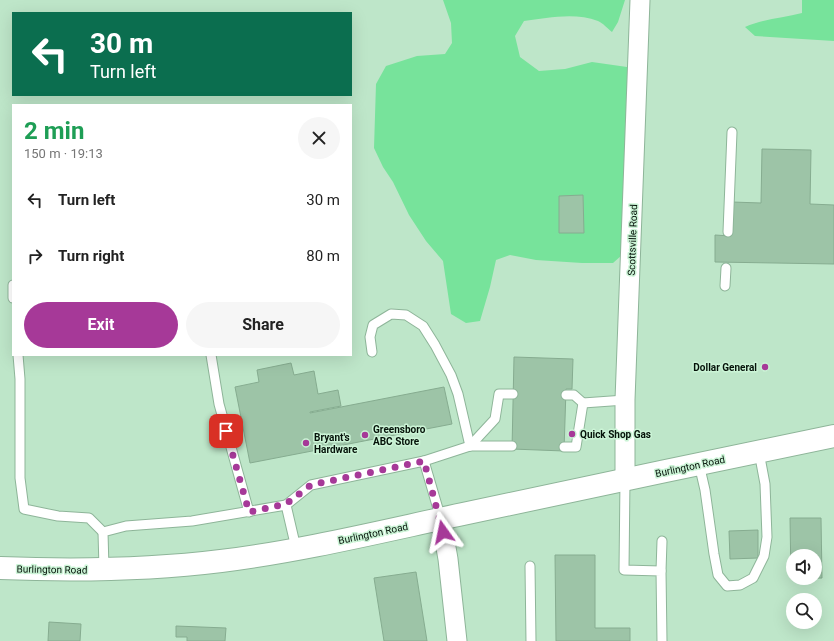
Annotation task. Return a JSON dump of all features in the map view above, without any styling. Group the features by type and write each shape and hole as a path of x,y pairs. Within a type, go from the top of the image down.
{"highway":[{"name":"Burlington Road","path":"0,568 53,570 104,569 170,566 221,561 296,548 441,519 834,436"}],"street":[{"name":"Scottsville Road","path":"625,480 625,400 640,0"},
{"path":"441,519 448,559 457,641"}],"lane":[{"path":"728,232 732,132"},
{"path":"725,286 726,268"},
{"path":"372,352 370,337 373,324 391,314 406,315 423,326 451,375 458,394 470,446"},
{"path":"18,356 20,379 20,478 24,509 58,516 89,518 103,532 104,569"},
{"path":"211,356 219,404 249,512"},
{"path":"470,446 495,419 499,394 513,394"},
{"path":"566,395 574,395 583,403 625,400"},
{"path":"564,447 576,447 583,403"},
{"path":"103,532 126,526 192,520 249,512 286,504 311,485 424,461 470,446 512,446"},
{"path":"699,464 705,490 718,575 727,586 740,585 753,578 764,556 767,537 765,484 759,452"},
{"path":"424,461 441,519"},
{"path":"625,480 624,570 661,571"},
{"path":"286,504 296,548"},
{"path":"662,541 662,641"},
{"path":"530,566 531,641"}],"green space":[{"path":"443,0 625,0 618,22 612,32 600,22 589,18 561,16 524,21 515,36 520,57 539,71 565,69 592,62 627,67 631,89 622,255 613,263 582,263 536,260 510,255 496,260 480,321 466,323 451,314 443,261 426,241 409,215 374,148 376,84 386,66 417,56 445,54 452,43 451,23"},
{"path":"802,0 834,0 834,41 755,36 745,27 766,20 802,13"}],"building":[{"path":"762,149 811,150 810,204 834,205 834,264 715,262 715,235 731,236 732,202 761,203"},
{"path":"583,195 584,233 559,233 559,196"},
{"path":"514,357 573,359 572,389 566,389 564,451 512,449"},
{"path":"291,363 294,375 314,371 318,394 338,390 341,406 310,413 444,387 452,424 250,463 235,387 259,382 257,370"},
{"path":"790,518 821,518 822,549 791,549"},
{"path":"758,530 758,558 730,559 729,531"},
{"path":"555,555 595,555 595,628 630,628 630,641 556,641"},
{"path":"416,572 427,641 384,641 374,578"},
{"path":"49,622 81,624 80,641 48,641"},
{"path":"176,626 226,628 225,641 187,641 187,637 176,637"}],"place":[{"name":"Dollar General","path":"765,367"},
{"name":"Quick Shop Gas","path":"572,434"},
{"name":"Greensboro ABC Store","path":"365,435"},
{"name":"Bryant's Hardware","path":"306,443"}],"route":[{"path":"226,431 249,512 286,504 311,485 424,461 441,519 443,532"}]}
